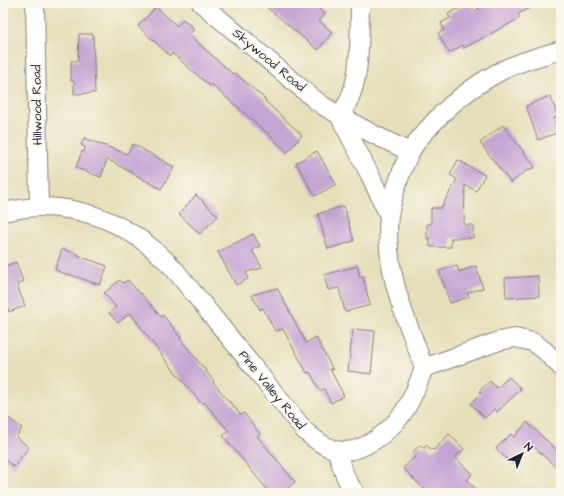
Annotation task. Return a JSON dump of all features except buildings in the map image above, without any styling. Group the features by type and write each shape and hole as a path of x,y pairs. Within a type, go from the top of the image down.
{"street":[{"name":"Hillwood Road","path":"36,3 39,207"},
{"name":"Skywood Road","path":"201,3 325,107 370,133 410,152"},
{"path":"360,3 356,78 353,91 348,102 344,109 338,114 389,216"},
{"path":"561,50 526,60 501,71 470,89 436,118 410,152 398,180 389,216 389,243 392,270 400,303 424,368 499,341 515,338 533,342 544,350 561,367"},
{"name":"Pine Valley Road","path":"3,212 39,207 74,210 111,222 134,234 152,247 175,270 305,431 326,446 337,450 348,451 358,449 365,446 388,430 404,412 414,394 424,368"},
{"path":"337,450 348,483 356,493"}]}
